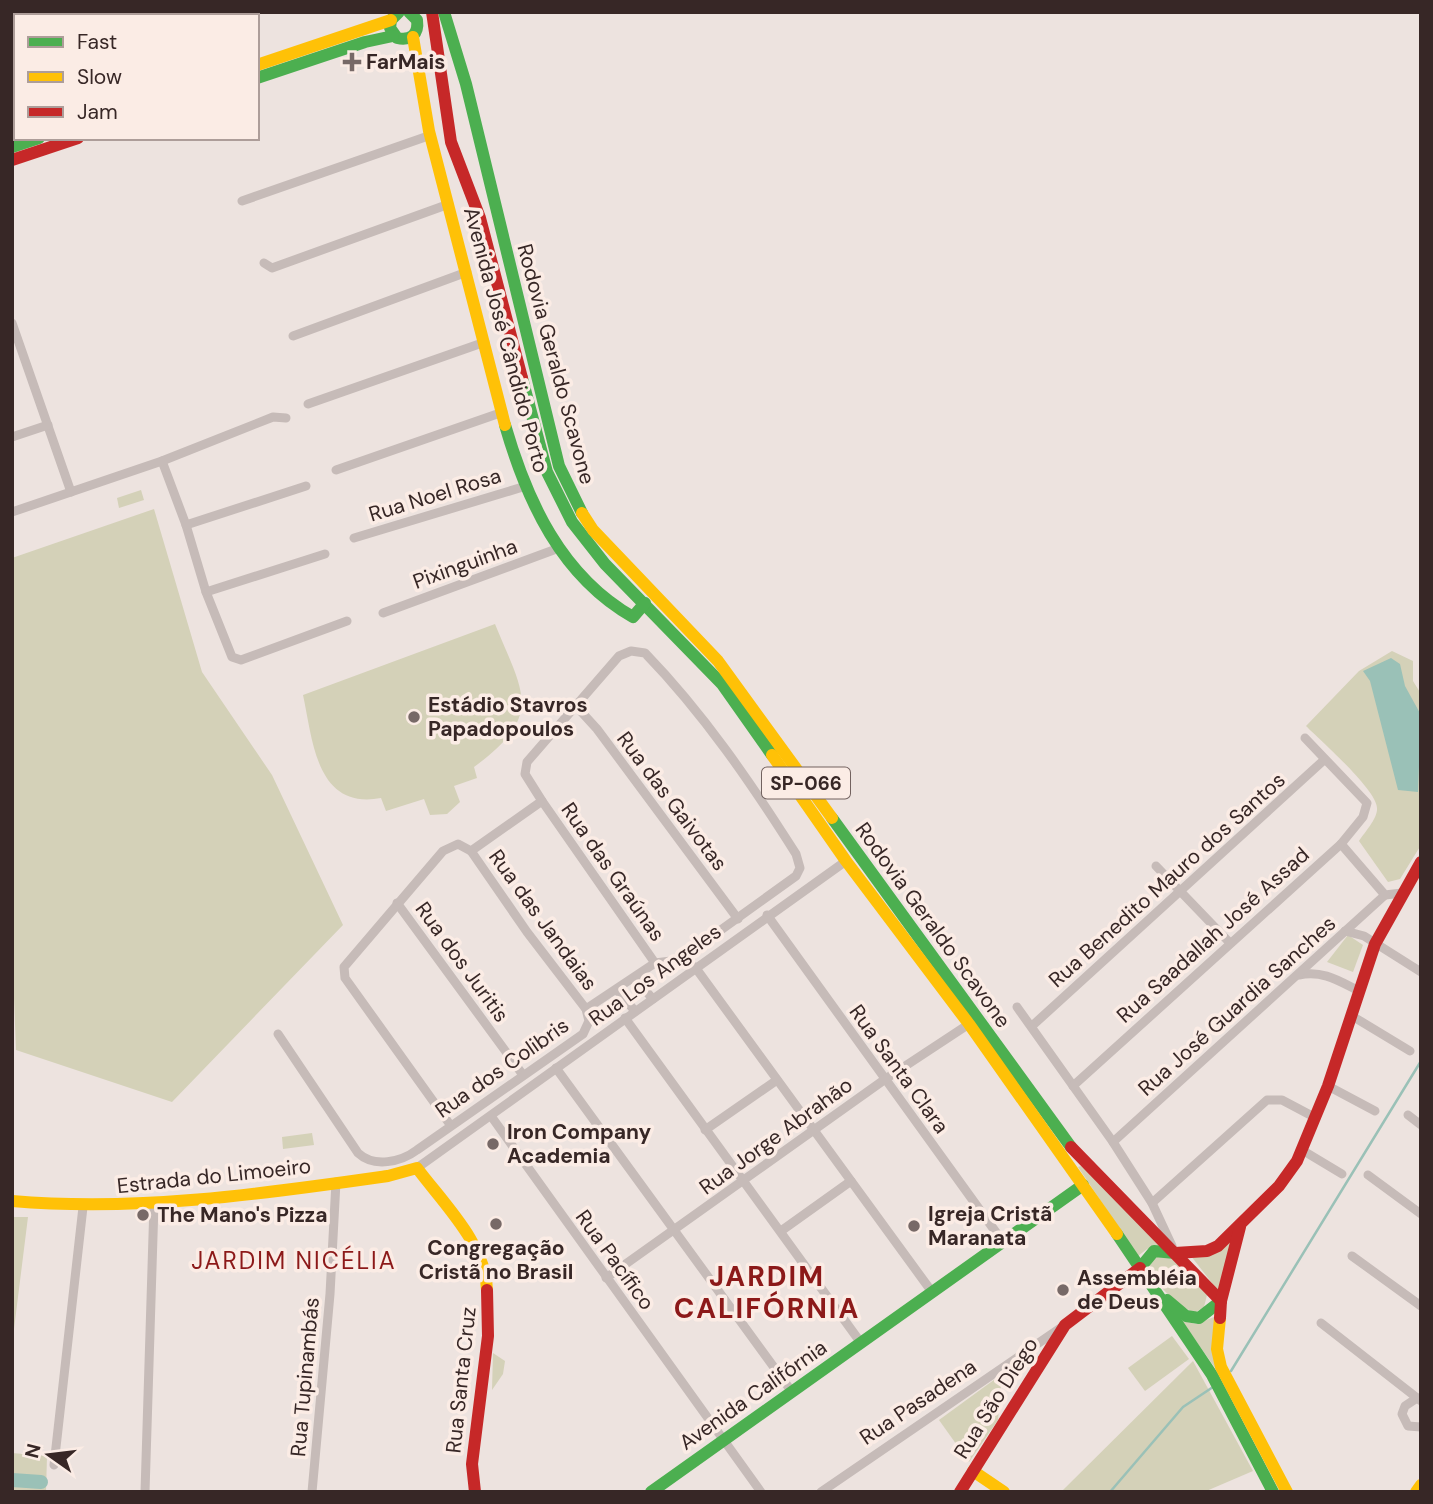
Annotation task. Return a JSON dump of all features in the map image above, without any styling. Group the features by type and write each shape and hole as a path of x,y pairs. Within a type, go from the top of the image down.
{"main road":[{"name":"Rodovia Geraldo Scavone","path":"432,12 440,45 442,93 449,142 461,180 480,218 551,484 564,510 587,541 722,684 846,861 969,1024 1212,1375 1273,1492"},
{"name":"Rodovia Geraldo Scavone","path":"444,12 466,84 559,466 578,509 608,548 718,661 1074,1152 1221,1301"},
{"path":"398,14 390,28 406,38"},
{"path":"259,64 398,14 419,24 406,38"},
{"path":"259,77 365,42 406,38 440,45"},
{"name":"Avenida José Cândido Porto","path":"406,38 415,59 431,135 503,412 526,486 547,530 559,548 589,581 633,617 645,603"},
{"path":"442,93 452,86 466,84"},
{"path":"449,142 457,148 466,148 478,138"},
{"path":"12,147 33,140"},
{"path":"12,160 72,140"},
{"path":"1140,1268 1154,1251 1207,1251 1240,1227 1279,1186 1302,1150 1316,1118 1376,944 1410,888 1421,862"},
{"name":"Estrada do Limoeiro","path":"12,1201 83,1207 155,1204 227,1198 388,1176 418,1168"},
{"name":"Rua Santa Cruz","path":"418,1168 470,1238 485,1265 487,1275 488,1336 472,1464 475,1492"},
{"name":"Avenida Califórnia","path":"652,1492 722,1438 792,1392 1083,1185"},
{"path":"1240,1227 1221,1301 1217,1349 1221,1367 1287,1492"},
{"name":"Rua São Diego","path":"960,1492 1042,1349 1065,1325 1140,1268"},
{"path":"1149,1282 1186,1317 1199,1318 1221,1301"},
{"path":"973,1471 1004,1492"},
{"path":"1416,1492 1421,1485"}],"street":[{"path":"242,201 431,135"},
{"path":"264,263 272,268 449,204"},
{"path":"293,336 467,272"},
{"path":"12,324 71,492"},
{"path":"308,404 485,342"},
{"path":"12,361 24,357"},
{"path":"336,470 503,412"},
{"path":"12,512 162,461 273,417 286,418"},
{"path":"12,437 48,425"},
{"path":"162,461 186,525 206,592 228,651 236,660 347,621"},
{"path":"186,525 306,486"},
{"name":"Rua Noel Rosa","path":"354,538 526,486"},
{"name":"Pixinguinha","path":"383,613 559,548"},
{"path":"206,592 325,554"},
{"name":"Rua dos Colibris","path":"278,1034 358,1153 373,1162 404,1158 583,1034 589,1021 586,1009 655,963 679,960 796,876 800,868 796,854 749,781 698,711 645,653 631,651 619,656 576,706"},
{"name":"Rua das Graúnas","path":"576,706 525,764 526,777 655,963"},
{"name":"Rua das Gaivotas","path":"576,706 597,729 738,919"},
{"path":"1305,738 1324,760"},
{"name":"Rua Saadallah José Assad","path":"1073,1086 1341,844 1363,817 1367,803 1324,760"},
{"name":"Rua Benedito Mauro dos Santos","path":"1032,1026 1324,760"},
{"path":"451,1126 343,973 346,962 452,844 463,844 471,851 542,801"},
{"path":"1341,844 1385,895 1410,888"},
{"name":"Rua das Jandaias","path":"471,851 527,932 586,1009"},
{"name":"Rua Los Angeles","path":"418,1168 767,915 846,861"},
{"path":"1156,866 1230,943"},
{"name":"Rua José Guardia Sanches","path":"1113,1142 1385,895"},
{"name":"Rua dos Juritis","path":"397,903 523,1075"},
{"name":"Rua Santa Clara","path":"767,915 1003,1242"},
{"path":"1345,931 1376,944 1421,972"},
{"path":"695,967 932,1292"},
{"path":"1298,975 1313,972 1327,975 1359,991"},
{"path":"634,978 653,999"},
{"path":"617,990 635,1011"},
{"path":"1017,1007 1113,1142 1152,1203 1175,1253"},
{"path":"1352,1016 1410,1051"},
{"path":"625,1018 861,1343"},
{"name":"Rua Jorge Abrahão","path":"606,1278 673,1233 884,1080 969,1024"},
{"path":"556,1068 673,1233 792,1392"},
{"path":"705,1130 777,1080"},
{"path":"1328,1086 1375,1111"},
{"path":"1152,1203 1267,1100 1282,1100 1316,1118"},
{"path":"1408,1115 1421,1125"},
{"name":"Rua Pacífico","path":"491,1116 761,1492"},
{"path":"1302,1150 1342,1174"},
{"path":"1368,1175 1421,1213"},
{"path":"782,1231 851,1181"},
{"name":"Rua Tupinambás","path":"312,1492 330,1294 336,1182"},
{"path":"145,1492 155,1204"},
{"path":"54,1465 83,1207"},
{"path":"1352,1256 1421,1306"},
{"path":"1321,1323 1419,1400 1405,1406 1402,1414 1408,1426 1421,1427"},
{"name":"Rua Pasadena","path":"821,1492 1042,1349"}],"shaded area":[{"path":"141,490 144,500 119,508 117,498"},
{"path":"154,509 202,672 272,775 343,925 172,1102 16,1050 12,946 12,558"},
{"name":"Estádio Stavros Papadopoulos","path":"495,624 514,669 522,703 519,718 511,733 474,767 477,778 454,786 460,802 447,814 430,815 424,799 386,811 381,798 359,799 343,793 330,783 315,751 303,695"},
{"path":"1392,651 1413,661 1413,681 1421,694 1421,845 1400,879 1388,882 1359,841 1375,816 1375,800 1335,753 1306,726 1359,671"},
{"path":"1348,935 1363,945 1353,972 1327,962"},
{"path":"312,1133 314,1145 283,1149 282,1137"},
{"path":"1081,1166 1163,1244 1147,1249 1138,1256 1078,1167"},
{"path":"12,1217 28,1217 12,1345"},
{"path":"1233,1238 1219,1292 1191,1256"},
{"path":"1167,1254 1207,1295 1204,1307 1194,1313 1175,1302 1149,1274 1151,1259"},
{"path":"1214,1317 1218,1372 1182,1321 1196,1324"},
{"path":"1172,1336 1189,1359 1145,1391 1128,1368"},
{"path":"493,1353 505,1361 503,1374 492,1390"},
{"path":"1193,1361 1253,1471 1204,1492 1061,1492"},
{"path":"1002,1374 998,1420 969,1462 939,1420"},
{"path":"12,1453 47,1456 46,1492 12,1492"}],"water":[{"path":"1391,658 1400,664 1405,686 1421,715 1418,792 1398,790 1370,681 1363,671"}],"waterway":[{"path":"1231,1371 1421,1061"},
{"path":"1110,1492 1183,1407 1213,1387"},
{"path":"12,1480 41,1482"}],"traffic: fast":[{"path":"399,12 391,20 390,28 397,38 402,39 410,37 417,29 417,20 409,12"},
{"path":"444,12 466,84 559,466 582,513"},
{"path":"259,77 365,42 393,36"},
{"path":"12,147 33,140"},
{"path":"522,378 547,472 572,522 605,564 722,684 772,755"},
{"path":"505,425 536,508 567,558 608,600 633,617 645,603"},
{"path":"832,818 1071,1147"},
{"path":"651,1492 1083,1185"},
{"path":"1117,1234 1212,1375 1273,1492"},
{"path":"1140,1268 1154,1251 1175,1253"},
{"path":"1167,1300 1186,1316 1199,1318 1221,1301"}],"traffic: slow":[{"path":"259,64 391,20"},
{"path":"413,37 429,131 505,425"},
{"path":"582,513 593,530 718,661 832,818"},
{"path":"772,755 846,861 969,1024 1117,1234"},
{"path":"12,1201 59,1204 154,1203 294,1189 388,1176 417,1168 471,1240 485,1273 487,1290"},
{"path":"1220,1318 1217,1349 1221,1367 1287,1492"},
{"path":"973,1471 1004,1492"},
{"path":"1416,1492 1421,1485"}],"traffic: jam":[{"path":"432,12 451,142 480,218 522,378"},
{"path":"12,160 72,140"},
{"path":"1175,1253 1207,1251 1218,1246 1279,1186 1297,1161 1328,1086 1375,944 1421,862"},
{"path":"1071,1147 1221,1301 1220,1318"},
{"path":"1221,1301 1240,1227"},
{"path":"960,1492 1065,1325 1140,1268"},
{"path":"475,1492 472,1464 488,1336 487,1290"}],"place":[{"name":"FarMais","path":"352,62"},
{"name":"Estádio Stavros Papadopoulos","path":"414,717"},
{"name":"Iron Company Academia","path":"493,1144"},
{"name":"The Mano's Pizza","path":"143,1215"},
{"name":"Congregação Cristã no Brasil","path":"496,1224"},
{"name":"Igreja Cristã Maranata","path":"914,1226"},
{"name":"Assembléia de Deus","path":"1063,1290"}],"district":[{"name":"JARDIM NICÉLIA","path":"294,1260"},
{"name":"JARDIM CALIFÓRNIA","path":"767,1292"}]}
